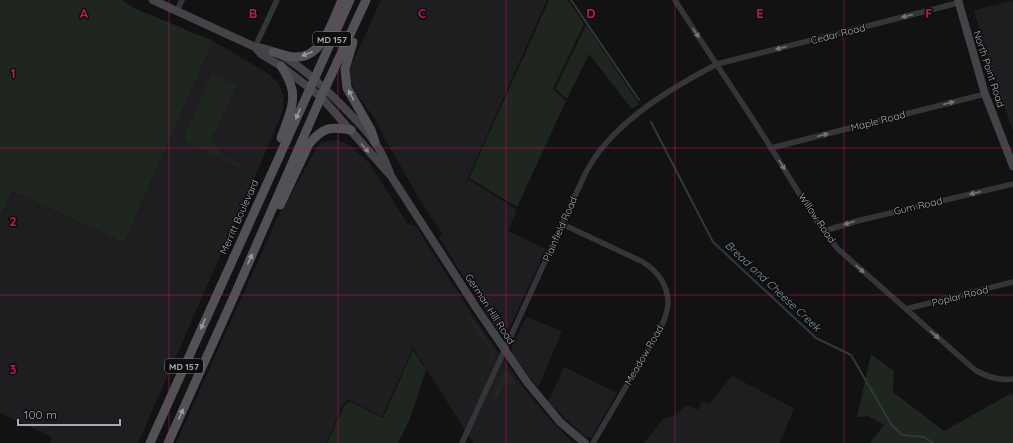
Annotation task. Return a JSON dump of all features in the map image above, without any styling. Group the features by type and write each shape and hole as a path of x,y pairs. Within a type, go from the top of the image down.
{"main road":[{"path":"273,52 293,58 310,55 322,42 342,0"},
{"name":"Merritt Boulevard","path":"150,443 350,0"},
{"name":"MD 157","path":"168,443 325,88 366,0"},
{"path":"352,32 353,41 345,70 347,88 371,130 375,142"},
{"path":"273,168 293,96 292,86 282,66"},
{"path":"272,209 277,211 292,183 309,144 314,138 328,128 332,127 351,130"}],"street":[{"name":"German Hill Road","path":"153,0 255,47 261,54 282,66 321,97 391,176 504,351 550,410 571,432 585,443"},
{"path":"177,11 182,0"},
{"path":"255,47 277,0"},
{"name":"Willow Road","path":"675,0 824,231 838,249 975,370 992,378 1008,380 1013,379"},
{"name":"Cedar Road","path":"717,64 958,2"},
{"name":"North Point Road","path":"958,2 985,94 1013,166"},
{"name":"German Hill Road","path":"255,47 263,47 273,52 314,78 325,88 375,142 391,176"},
{"name":"Plainfield Road","path":"462,443 585,174 596,156 611,137 647,106 694,76 717,64"},
{"name":"Maple Road","path":"771,148 985,94"},
{"name":"Gum Road","path":"824,231 857,221 1013,184"},
{"name":"Meadow Road","path":"562,224 651,267 662,280 667,295 667,308 658,332 593,443"},
{"name":"Poplar Road","path":"906,309 1013,282"}],"shaded area":[{"path":"0,0 122,0 134,8 213,41 124,243 12,191 0,216"},
{"path":"381,0 547,0 456,205 468,179 517,210 508,231 546,249 507,333 498,332 439,238 442,233 424,207 375,119 354,91 350,77 351,66"},
{"path":"549,0 568,0 584,24 553,89 566,101 517,207 469,178"},
{"path":"1013,1 1013,131 989,61 974,10"},
{"path":"586,25 639,104 632,109 589,54 567,99 555,89"},
{"path":"213,41 269,74 278,83 284,96 283,110 138,443 50,443 52,437 0,413 0,216 12,191 124,243"},
{"path":"212,73 235,84 236,87 211,137 222,156 242,164 241,167 187,143 184,136"},
{"path":"339,140 352,147 370,164 408,224 416,226 475,319 526,391 556,426 574,443 473,443 413,348 382,417 348,399 343,405 326,443 176,443 280,212 320,143"},
{"path":"469,314 495,353 482,381 478,376 482,378 491,357 490,350 469,320 465,322"},
{"path":"526,317 562,331 538,388 514,356 511,349"},
{"path":"413,350 426,370 410,419 398,443 327,443 344,406 349,401 383,418"},
{"path":"871,354 894,371 893,392 944,431 1012,393 1013,443 870,443 884,425 868,416 857,417"},
{"path":"564,367 617,393 591,438 585,437 548,402"},
{"path":"506,371 516,382 514,384 504,384 497,398 495,399 490,397 502,374"},
{"path":"732,376 794,408 780,443 644,443 664,418 674,416 687,405 698,410 702,401 709,404"}],"waterway":[{"name":"Bread and Cheese Creek","path":"571,0 639,100"},
{"name":"Bread and Cheese Creek","path":"651,122 713,242 816,338 851,355 891,424 902,435 924,437 933,443"}]}
